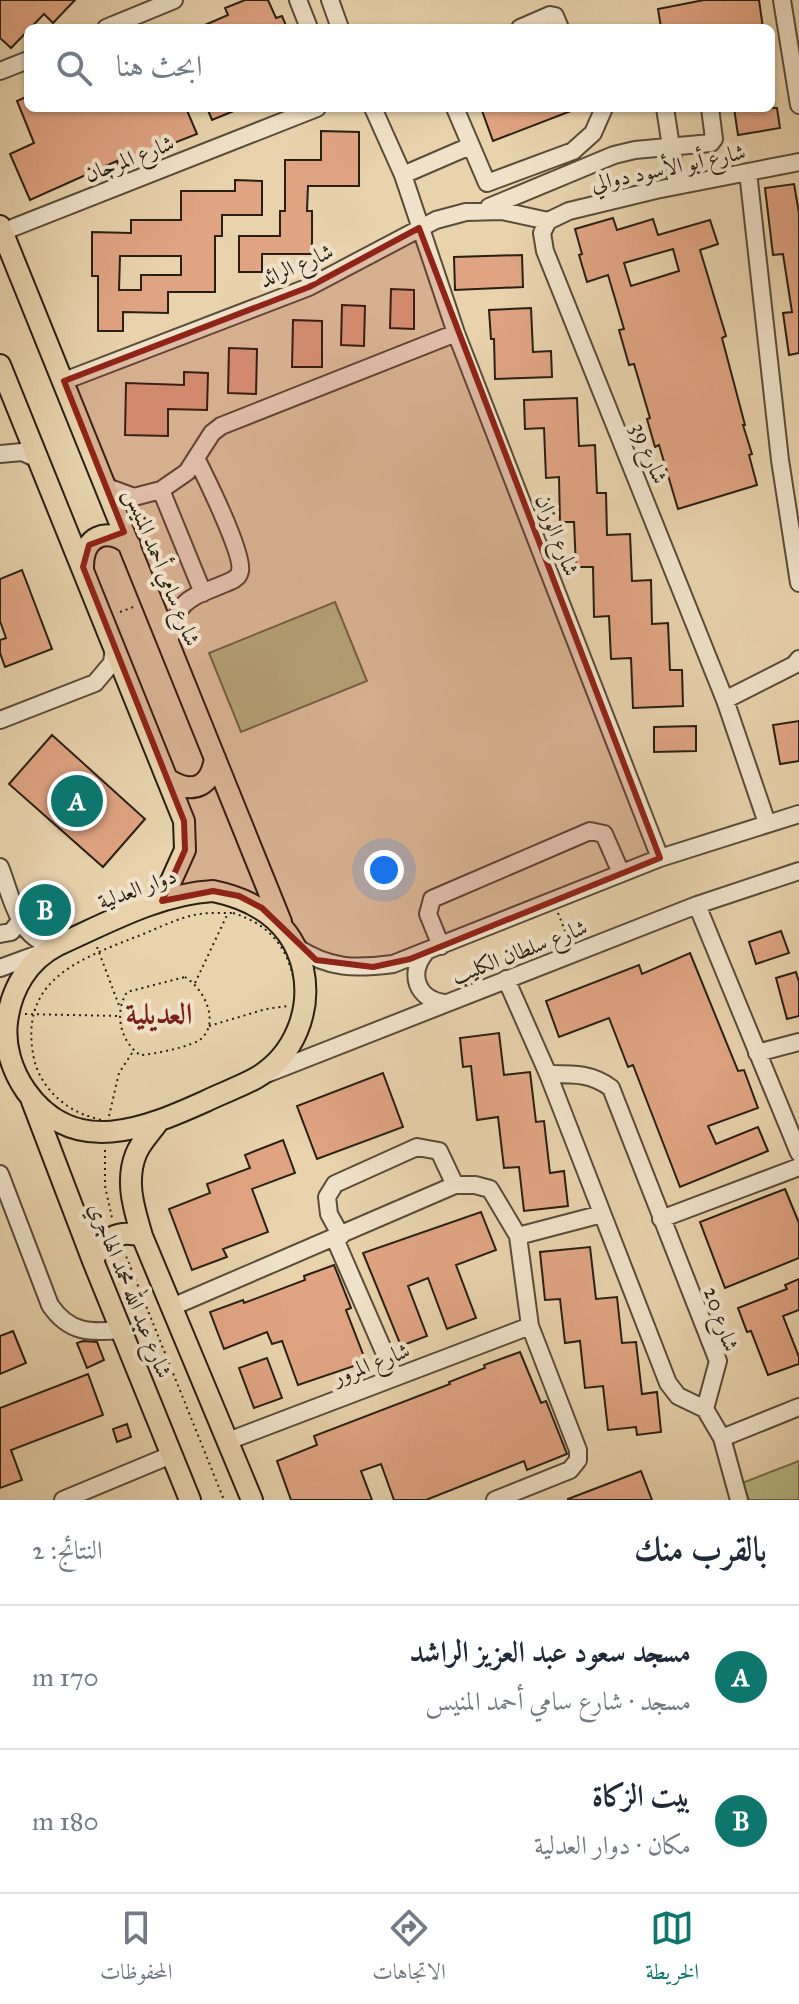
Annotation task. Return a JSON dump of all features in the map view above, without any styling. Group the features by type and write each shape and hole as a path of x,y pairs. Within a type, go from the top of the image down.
{"main road":[{"name":"شارع سامي أحمد المنيس","path":"1,229 282,926"},
{"path":"0,365 184,821 185,850 162,901"},
{"path":"83,567 83,555 98,537 109,535 121,538 130,545"},
{"path":"169,780 181,787 194,787 206,782 213,771 215,758"},
{"name":"دوار العدلية","path":"213,891 230,904 262,908 282,926 296,947 305,979 291,1043 282,1057 256,1078 141,1129 72,1127 43,1109 25,1090 8,1048 8,1012 22,978 52,948 187,893 213,891"},
{"name":"شارع عبد الله محمد الهاجري","path":"25,1090 190,1500"},
{"name":"شارع عبد الله محمد الهاجري","path":"158,1122 136,1153 130,1181 133,1204 142,1236 252,1500"},
{"path":"93,1261 97,1249 106,1239 130,1232 142,1236"}],"street":[{"path":"116,24 174,0"},
{"path":"298,0 307,24"},
{"path":"330,0 339,24"},
{"path":"782,0 795,45 799,105"},
{"path":"529,24 550,15 555,16 558,24"},
{"path":"0,71 24,62"},
{"name":"شارع المرجان","path":"1,229 307,112"},
{"path":"375,112 403,175 419,228"},
{"path":"457,112 496,204"},
{"path":"666,112 677,185"},
{"path":"480,211 614,155 713,141 710,112"},
{"path":"487,183 573,151 584,144 598,113"},
{"path":"403,175 470,146"},
{"name":"شارع أبو الأسود دوالي","path":"548,221 569,211 677,185 799,162"},
{"path":"748,172 780,460 799,583"},
{"name":"شارع الرائد","path":"64,381 309,287 436,220 480,211 502,211 548,221"},
{"name":"شارع 39","path":"548,221 542,233 545,251 725,700 767,823"},
{"name":"شارع الوزان","path":"419,228 456,333 660,858"},
{"path":"104,486 134,497 161,490 187,472 221,426 456,333"},
{"path":"2,453 17,436 22,418"},
{"path":"2,453 22,452 38,459"},
{"path":"169,643 177,610 187,600 233,580 241,568 236,549 197,460"},
{"path":"161,490 203,593"},
{"path":"95,683 112,663 114,646"},
{"path":"725,700 794,665 799,659"},
{"path":"0,720 95,683 112,683 135,695"},
{"name":"شارع سلطان الكليب","path":"296,947 316,960 353,968 393,964 660,858 799,814"},
{"path":"444,1003 428,998 417,985 416,968 433,949 428,914 432,899 590,831 604,834 621,873"},
{"path":"0,867 31,937 52,948"},
{"name":"شارع سلطان الكليب","path":"256,1078 697,905 799,871"},
{"path":"697,905 799,1153"},
{"path":"0,934 11,932 21,920"},
{"path":"0,968 52,948"},
{"path":"506,979 548,1074 668,1383 678,1396 705,1409 722,1438 739,1500"},
{"path":"757,1053 799,1042"},
{"path":"0,1067 25,1090"},
{"name":"شارع 20","path":"548,1074 578,1073 598,1079 611,1088 718,1361 705,1409"},
{"path":"395,1377 329,1214 327,1197 335,1184 417,1147 439,1151 455,1185"},
{"path":"661,1219 799,1167"},
{"path":"0,1174 50,1305 57,1315 81,1331 121,1330"},
{"path":"172,1307 455,1185 490,1189 518,1236 530,1326 578,1450 578,1460 570,1470 495,1500"},
{"path":"518,1236 602,1214"},
{"name":"شارع المرور","path":"228,1441 530,1326"},
{"path":"722,1438 799,1407"},
{"path":"63,1500 171,1455"}],"path":[{"path":"103,618 152,600"},
{"path":"553,902 574,953"},
{"path":"230,904 269,932 281,945 300,1006 286,1040 262,1067 171,1107 107,1127 72,1110 45,1084 36,1068 31,1044 34,1015 46,990 59,973 99,952 190,916 230,904"},
{"path":"195,984 230,904"},
{"path":"91,930 121,1009"},
{"path":"185,977 195,984 206,1001 208,1026 198,1041 145,1055 134,1050 124,1036 121,1009 127,992 185,977"},
{"path":"208,1026 266,1009 300,1006"},
{"path":"8,1012 120,1016"},
{"path":"134,1050 119,1073 107,1127 107,1203 224,1500"}],"highlighted area":[{"path":"419,228 660,858 410,959 373,967 316,960 262,908 239,896 213,891 162,901 185,850 184,821 83,567 89,545 124,532 64,381 309,287"}],"green space":[{"path":"335,602 367,681 241,732 209,653"},
{"path":"799,1461 799,1500 749,1500 742,1483"}],"building":[{"path":"0,0 75,0 53,23 44,14 34,24 24,24 24,35 11,48 0,38"},
{"path":"245,0 268,0 276,18 282,16 285,24 207,24 228,15 225,8"},
{"path":"704,0 759,0 762,24 660,24 658,9"},
{"path":"24,98 24,112 188,112 197,134 118,165 117,161 30,200 10,154 34,143 17,101"},
{"path":"777,108 780,128 738,135 735,112 775,112"},
{"path":"209,112 231,112 212,120"},
{"path":"482,112 568,112 493,141"},
{"path":"321,131 359,132 359,186 308,186 307,211 312,211 312,254 262,254 262,272 239,272 239,236 280,236 280,211 285,211 285,160 321,160"},
{"path":"235,180 262,181 262,215 222,215 222,236 215,236 215,292 168,292 168,313 123,312 123,331 98,331 98,276 92,276 92,232 131,233 131,220 181,220 181,191 235,191","holes":["120,256 181,256 181,275 141,275 141,290 119,290"]},
{"path":"794,184 799,213 799,353 789,355 783,313 792,312 783,254 773,255 765,188"},
{"path":"613,218 617,230 653,219 658,235 710,220 718,244 700,250 726,336 722,338 757,485 678,509 659,445 655,447 634,364 629,365 619,330 624,329 608,275 587,282 575,229","holes":["673,249 679,271 631,286 624,263"]},
{"path":"522,255 523,287 455,290 454,257"},
{"path":"391,289 414,290 414,329 390,328"},
{"path":"342,305 365,306 364,346 341,345"},
{"path":"531,308 533,352 551,351 552,377 495,379 494,339 491,339 489,310"},
{"path":"293,320 322,321 322,367 292,367"},
{"path":"229,348 257,349 256,394 228,393"},
{"path":"184,372 208,373 207,410 168,409 168,436 125,435 126,383 184,385"},
{"path":"577,398 579,446 595,445 597,493 606,493 607,535 630,534 632,581 651,580 652,624 668,623 670,670 682,670 683,706 633,708 631,658 611,659 609,616 594,617 593,567 576,567 574,522 560,522 559,477 546,478 544,428 525,429 524,400"},
{"path":"22,570 52,649 5,667 0,653 0,640 6,638 0,621 0,579"},
{"path":"799,721 799,761 780,764 773,725"},
{"path":"696,726 696,751 654,752 654,727"},
{"path":"52,735 145,819 103,867 9,784"},
{"path":"47,899 55,916 42,922 35,904"},
{"path":"781,931 789,953 756,964 749,942"},
{"path":"690,953 738,1071 744,1070 758,1108 708,1126 716,1144 758,1127 768,1151 680,1187 633,1065 628,1067 609,1018 559,1037 546,1001 639,965 642,974"},
{"path":"796,972 799,1016 787,1019 776,978"},
{"path":"499,1033 504,1075 530,1072 536,1122 544,1121 550,1173 564,1171 568,1206 524,1211 519,1167 504,1168 498,1117 477,1120 471,1066 463,1067 460,1038"},
{"path":"383,1073 403,1127 317,1159 297,1106"},
{"path":"283,1140 295,1173 252,1189 268,1232 223,1249 227,1257 192,1270 169,1209 210,1193 207,1184 250,1168 245,1155"},
{"path":"785,1189 799,1223 799,1258 725,1288 700,1222"},
{"path":"481,1212 496,1250 456,1265 476,1318 447,1329 428,1278 408,1286 427,1336 401,1346 363,1253"},
{"path":"590,1247 596,1299 617,1297 622,1343 636,1342 642,1394 657,1392 661,1432 637,1435 636,1427 608,1430 603,1386 585,1388 580,1341 565,1343 560,1299 545,1300 540,1252"},
{"path":"334,1265 351,1308 346,1310 366,1362 298,1385 282,1341 272,1344 267,1332 224,1349 210,1312 305,1280 304,1276"},
{"path":"799,1279 799,1310 783,1316 799,1364 768,1375 751,1331 747,1332 738,1308 787,1289 785,1285"},
{"path":"13,1331 26,1363 0,1374 0,1336"},
{"path":"97,1342 104,1360 87,1368 77,1343"},
{"path":"520,1352 541,1403 546,1401 567,1454 527,1470 524,1461 426,1500 394,1500 381,1464 361,1471 372,1500 291,1500 277,1461 317,1445 314,1436 450,1384 485,1368 484,1365"},
{"path":"267,1358 282,1398 254,1408 239,1368"},
{"path":"88,1374 103,1415 11,1450 22,1480 0,1488 0,1408"},
{"path":"127,1424 131,1437 117,1442 113,1429"},
{"path":"641,1471 652,1500 568,1500 568,1499"}],"place":[{"name":"مسجد سعود عبد العزيز الراشد","path":"77,801"},
{"name":"بيت الزكاة","path":"45,910"}],"district":[{"name":"العديلية","path":"159,1014"}]}
